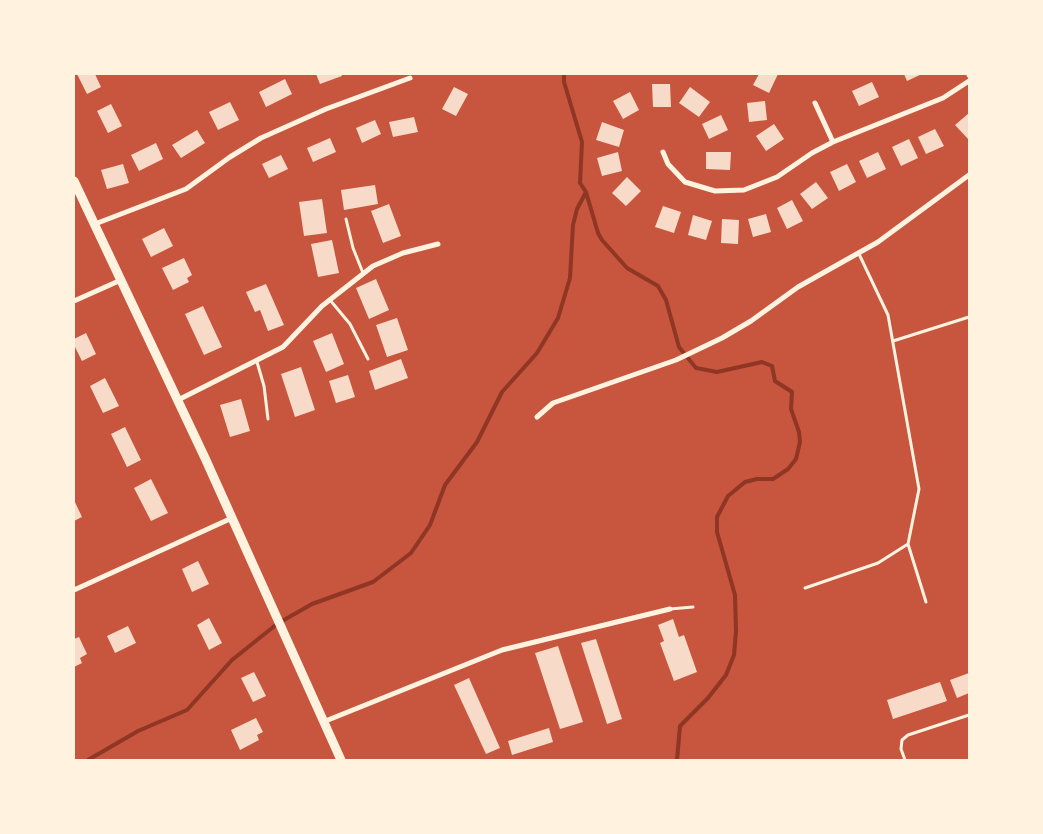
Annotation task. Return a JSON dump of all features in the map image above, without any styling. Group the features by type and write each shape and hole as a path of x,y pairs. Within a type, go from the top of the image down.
{"street":[{"path":"95,224 186,189 230,157 261,138 326,109 410,78"},
{"path":"663,152 668,164 685,182 715,191 730,192 760,185 777,178 812,153 833,142 943,98 969,81"},
{"path":"816,103 833,142"},
{"path":"536,417 552,403 676,360 722,338 751,321 798,287 859,254 969,175"},
{"path":"74,181 178,400 341,760"},
{"path":"178,400 257,362 283,347 330,300 362,273 403,253 438,244"},
{"path":"74,301 122,280"},
{"path":"74,590 232,518"},
{"path":"323,722 502,650 670,609"}],"lane":[{"path":"346,219 353,248 362,273"},
{"path":"859,254 888,316 893,341 919,489 908,544 926,602"},
{"path":"330,300 350,324 368,360"},
{"path":"893,341 969,317"},
{"path":"257,362 264,386 268,419"},
{"path":"805,588 878,563 908,544"},
{"path":"670,609 693,607"},
{"path":"905,760 902,740 908,736 969,715"}],"building":[{"path":"77,74 95,74 101,87 87,94"},
{"path":"316,74 341,74 342,76 320,84"},
{"path":"759,74 778,74 769,93 753,85"},
{"path":"904,74 922,74 907,81"},
{"path":"285,79 292,94 266,107 259,92"},
{"path":"872,82 879,97 859,106 852,91"},
{"path":"652,84 670,84 671,107 653,107"},
{"path":"454,87 468,94 456,116 442,109"},
{"path":"690,87 710,102 699,117 679,103"},
{"path":"630,92 639,110 623,119 613,101"},
{"path":"765,101 767,120 749,122 747,103"},
{"path":"230,102 239,120 218,130 209,112"},
{"path":"111,104 122,126 108,133 97,111"},
{"path":"969,113 969,138 968,139 955,125"},
{"path":"721,115 728,130 709,139 702,124"},
{"path":"414,117 418,132 393,137 389,122"},
{"path":"375,120 381,134 362,143 356,128"},
{"path":"602,122 624,130 619,147 596,140"},
{"path":"774,124 784,139 766,151 756,136"},
{"path":"935,129 944,146 926,154 918,137"},
{"path":"197,130 205,143 181,158 172,145"},
{"path":"330,138 336,152 313,162 307,148"},
{"path":"909,139 918,158 901,166 892,147"},
{"path":"156,143 163,159 139,171 131,155"},
{"path":"618,152 622,171 602,176 597,158"},
{"path":"706,152 731,152 730,170 706,169"},
{"path":"878,152 886,169 867,178 859,161"},
{"path":"281,155 288,169 269,178 262,164"},
{"path":"123,164 129,183 107,189 101,170"},
{"path":"847,164 856,182 839,191 830,172"},
{"path":"627,177 641,191 626,206 612,193"},
{"path":"816,182 828,198 812,209 800,194"},
{"path":"375,185 378,204 344,210 341,190"},
{"path":"322,199 327,233 304,236 299,202"},
{"path":"792,200 803,221 787,229 777,208"},
{"path":"389,204 401,236 383,243 371,211"},
{"path":"663,206 681,212 674,233 655,227"},
{"path":"766,214 771,232 753,237 748,219"},
{"path":"693,215 712,221 706,240 688,235"},
{"path":"722,219 739,220 738,244 721,243"},
{"path":"164,228 173,246 151,257 142,239"},
{"path":"332,240 339,273 318,277 311,244"},
{"path":"184,258 192,275 187,278 189,282 173,290 162,268"},
{"path":"376,279 389,310 369,319 356,288"},
{"path":"266,284 284,325 268,331 260,310 255,312 246,292"},
{"path":"203,306 222,347 204,355 185,314"},
{"path":"397,318 408,350 387,357 376,325"},
{"path":"86,333 96,354 82,361 74,345 74,339"},
{"path":"332,333 344,364 326,372 313,341"},
{"path":"401,359 408,378 375,390 369,371"},
{"path":"301,367 315,410 295,417 281,374"},
{"path":"348,375 355,397 336,403 329,381"},
{"path":"105,378 119,406 103,413 90,386"},
{"path":"241,399 250,431 230,437 220,405"},
{"path":"125,427 141,460 127,467 111,434"},
{"path":"151,479 168,513 151,521 134,488"},
{"path":"74,500 82,517 74,521"},
{"path":"198,561 209,584 192,592 182,569"},
{"path":"209,618 222,643 209,650 197,625"},
{"path":"673,619 679,637 684,635 697,672 674,681 660,643 664,641 658,625"},
{"path":"128,626 136,643 115,653 107,636"},
{"path":"79,637 87,654 80,658 82,663 74,667 74,639"},
{"path":"596,639 622,719 607,724 581,643"},
{"path":"558,646 583,722 560,729 535,653"},
{"path":"254,672 266,696 253,702 241,678"},
{"path":"969,673 969,693 957,698 950,680"},
{"path":"469,678 500,748 486,754 454,685"},
{"path":"940,682 947,701 893,719 887,700"},
{"path":"256,718 263,732 257,735 259,740 240,750 231,730"},
{"path":"549,728 553,742 512,755 508,741"}],"waterway":[{"path":"564,74 564,82 582,142 580,183 586,192 598,233 602,240 627,268 658,286 666,300 679,347 696,368 717,372 762,362 772,366 775,381 792,392 791,409 799,432 800,442 796,459 788,469 773,479 757,479 745,482 728,496 717,517 717,532 735,595 736,631 734,655 726,675 708,698 680,726 677,760"},
{"path":"88,760 138,731 187,710 232,660 277,624 312,604 373,582 411,553 430,525 445,485 477,442 502,392 537,353 558,318 570,278 573,225 577,209 586,192"}]}
